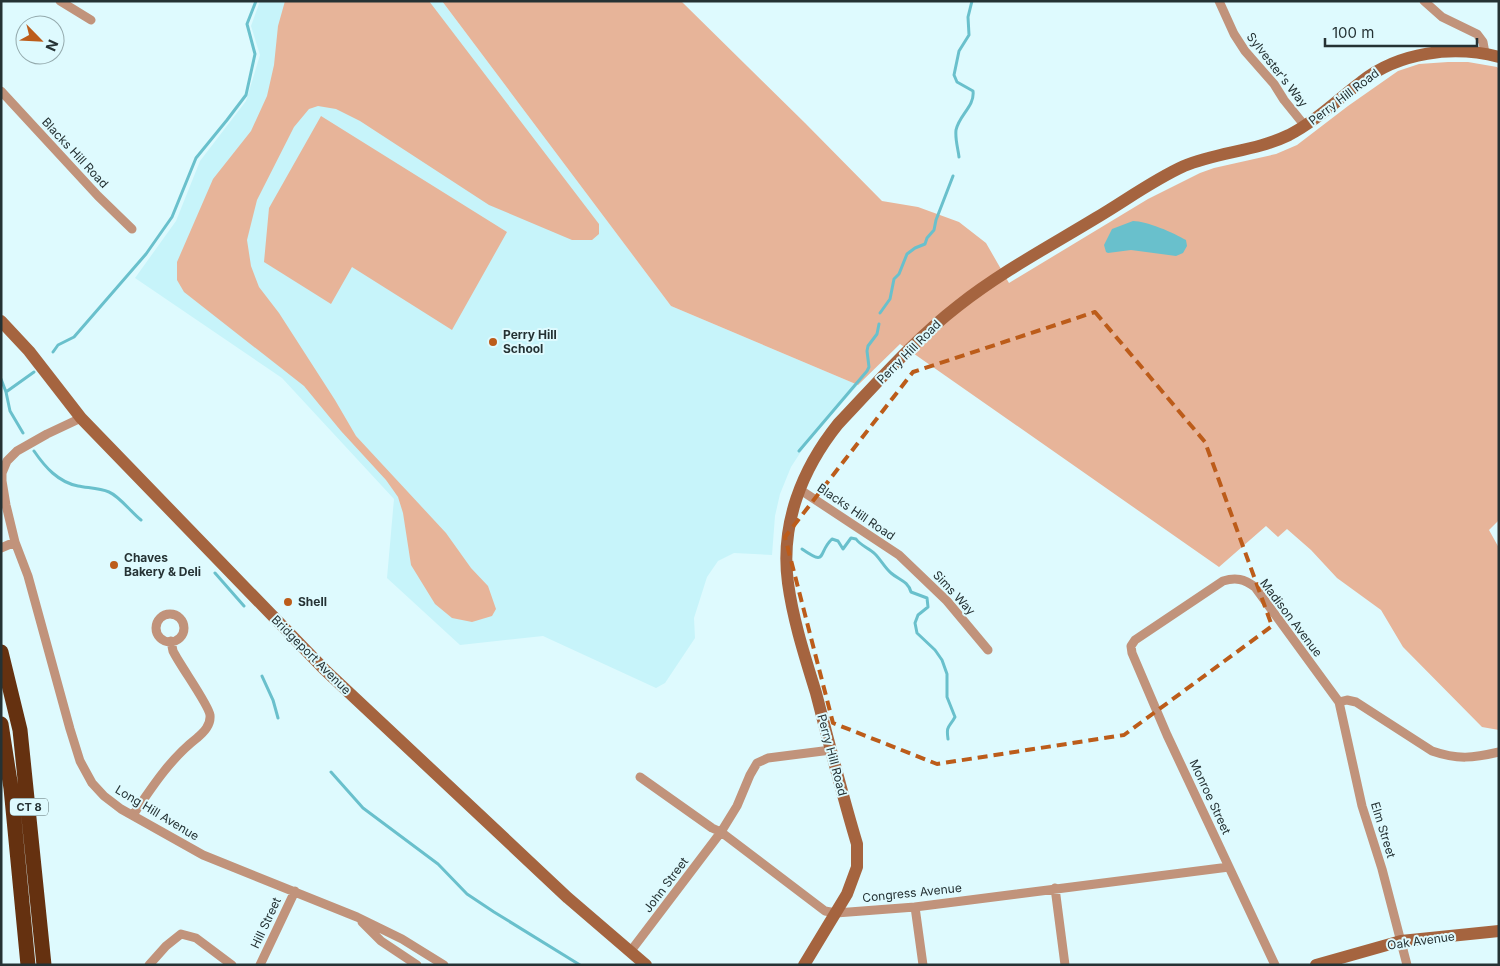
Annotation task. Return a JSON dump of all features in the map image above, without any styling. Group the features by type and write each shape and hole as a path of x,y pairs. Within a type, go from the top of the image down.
{"highway":[{"name":"CT 8","path":"1,652 20,730 44,965"},
{"name":"CT 8","path":"1,724 11,788 28,965"}],"street":[{"path":"60,1 91,20"},
{"name":"Sylvester's Way","path":"1218,1 1234,34 1245,51 1274,84 1305,126"},
{"path":"1424,1 1442,17 1477,34 1483,42 1485,53"},
{"name":"Perry Hill Road","path":"804,965 836,914 854,878 858,855 857,844 796,624 787,581 787,540 799,489 819,449 838,424 918,341 968,298 1168,174 1197,161 1271,142 1305,126 1363,80 1394,63 1420,55 1442,52 1485,53 1499,57"},
{"name":"Blacks Hill Road","path":"1,91 98,196 132,229"},
{"name":"Bridgeport Avenue","path":"1,321 29,351 81,418 324,669 568,898 646,965"},
{"path":"2,473 7,461 17,451 81,418"},
{"name":"Long Hill Avenue","path":"2,473 3,490 16,542 28,576 70,729 80,761 92,783 121,809 211,859 357,917 402,939 444,965"},
{"name":"Blacks Hill Road","path":"799,489 899,555"},
{"path":"1,548 16,542"},
{"name":"Sims Way","path":"899,555 947,601 988,650"},
{"name":"Madison Avenue","path":"1135,640 1223,581 1235,578 1246,581 1255,587 1339,702"},
{"name":"Monroe Street","path":"1135,640 1131,646 1132,654 1167,735 1275,965"},
{"path":"133,815 154,784 184,748 204,732 210,720 208,708 173,651 172,642"},
{"path":"1339,702 1347,700 1356,702 1432,751 1443,755 1466,758 1499,752"},
{"name":"Elm Street","path":"1339,702 1362,806 1382,869 1407,965"},
{"name":"John Street","path":"630,952 721,832 737,806 750,775 758,763 768,758 831,750"},
{"path":"640,777 712,828 721,832 825,911 836,914"},
{"name":"Congress Avenue","path":"836,914 915,907 1229,866"},
{"path":"1055,888 1065,965"},
{"name":"Hill Street","path":"260,965 295,891"},
{"path":"915,907 923,965"},
{"path":"357,917 381,941 417,965"},
{"name":"Oak Avenue","path":"1316,965 1401,941 1499,931"},
{"path":"149,965 166,946 181,934 196,938 232,965"}],"highlighted area":[{"path":"1095,312 1205,442 1272,626 1124,735 937,764 833,723 785,537 913,372"}],"shaded area":[{"name":"Perry Hill School","path":"260,1 442,1 671,306 858,385 808,441 791,467 780,494 775,516 772,555 734,553 718,561 707,577 694,618 695,638 665,683 656,688 543,636 460,645 387,578 394,499 282,378 135,278 176,221 200,161 246,101 260,55 251,26"},
{"path":"285,1 429,1 599,224 599,234 592,240 572,240 489,205 360,121 336,109 318,106 309,109 294,127 257,200 247,240 251,266 259,287 279,313 356,436 446,533 471,568 488,586 496,609 492,616 472,622 452,618 435,604 411,565 403,513 398,497 386,480 341,431 304,386 184,292 177,280 177,262 213,179 251,131 267,96 274,65 278,26"},
{"path":"442,1 681,1 882,201 918,207 959,222 986,243 1009,283 1148,199 1200,173 1276,154 1297,145 1398,71 1419,64 1448,62 1468,62 1497,67 1499,69 1499,520 1489,530 1499,548 1499,730 1482,727 1403,647 1381,610 1337,578 1311,550 1287,529 1278,537 1266,526 1219,567 900,344 858,385 671,306"},
{"path":"321,116 507,232 452,330 352,267 331,304 264,262 269,208"}],"water":[{"path":"1133,221 1153,225 1175,234 1186,240 1187,246 1183,253 1176,256 1131,250 1106,252 1104,245 1112,229"}],"waterway":[{"path":"53,352 58,345 74,337 146,254 172,217 196,158 246,95 255,54 247,24 256,1"},
{"path":"959,157 956,130 972,101 973,91 957,82 954,75 959,51 969,35 968,17 972,1"},
{"path":"880,313 890,299 894,279 899,274 907,254 925,244 927,238 934,230 953,176"},
{"path":"799,451 867,371 869,367 868,346 877,334 879,324"},
{"path":"6,392 34,372"},
{"path":"1,379 10,411 23,433"},
{"path":"34,451 47,468 64,481 78,486 109,492 117,497 141,520"},
{"path":"802,549 819,557 832,539 838,541 843,549 851,538 856,539 875,554 891,573 910,588 911,592 927,598 928,607 918,615 915,623 917,633 935,650 942,660 947,674 947,697 955,717 948,729 948,739"},
{"path":"215,573 244,606"},
{"path":"262,676 273,700 278,718"},
{"path":"331,772 363,808 438,864 467,894 580,965"}],"place":[{"name":"Perry Hill School","path":"493,342"},
{"name":"Chaves Bakery & Deli","path":"114,565"},
{"name":"Shell","path":"288,602"}]}
